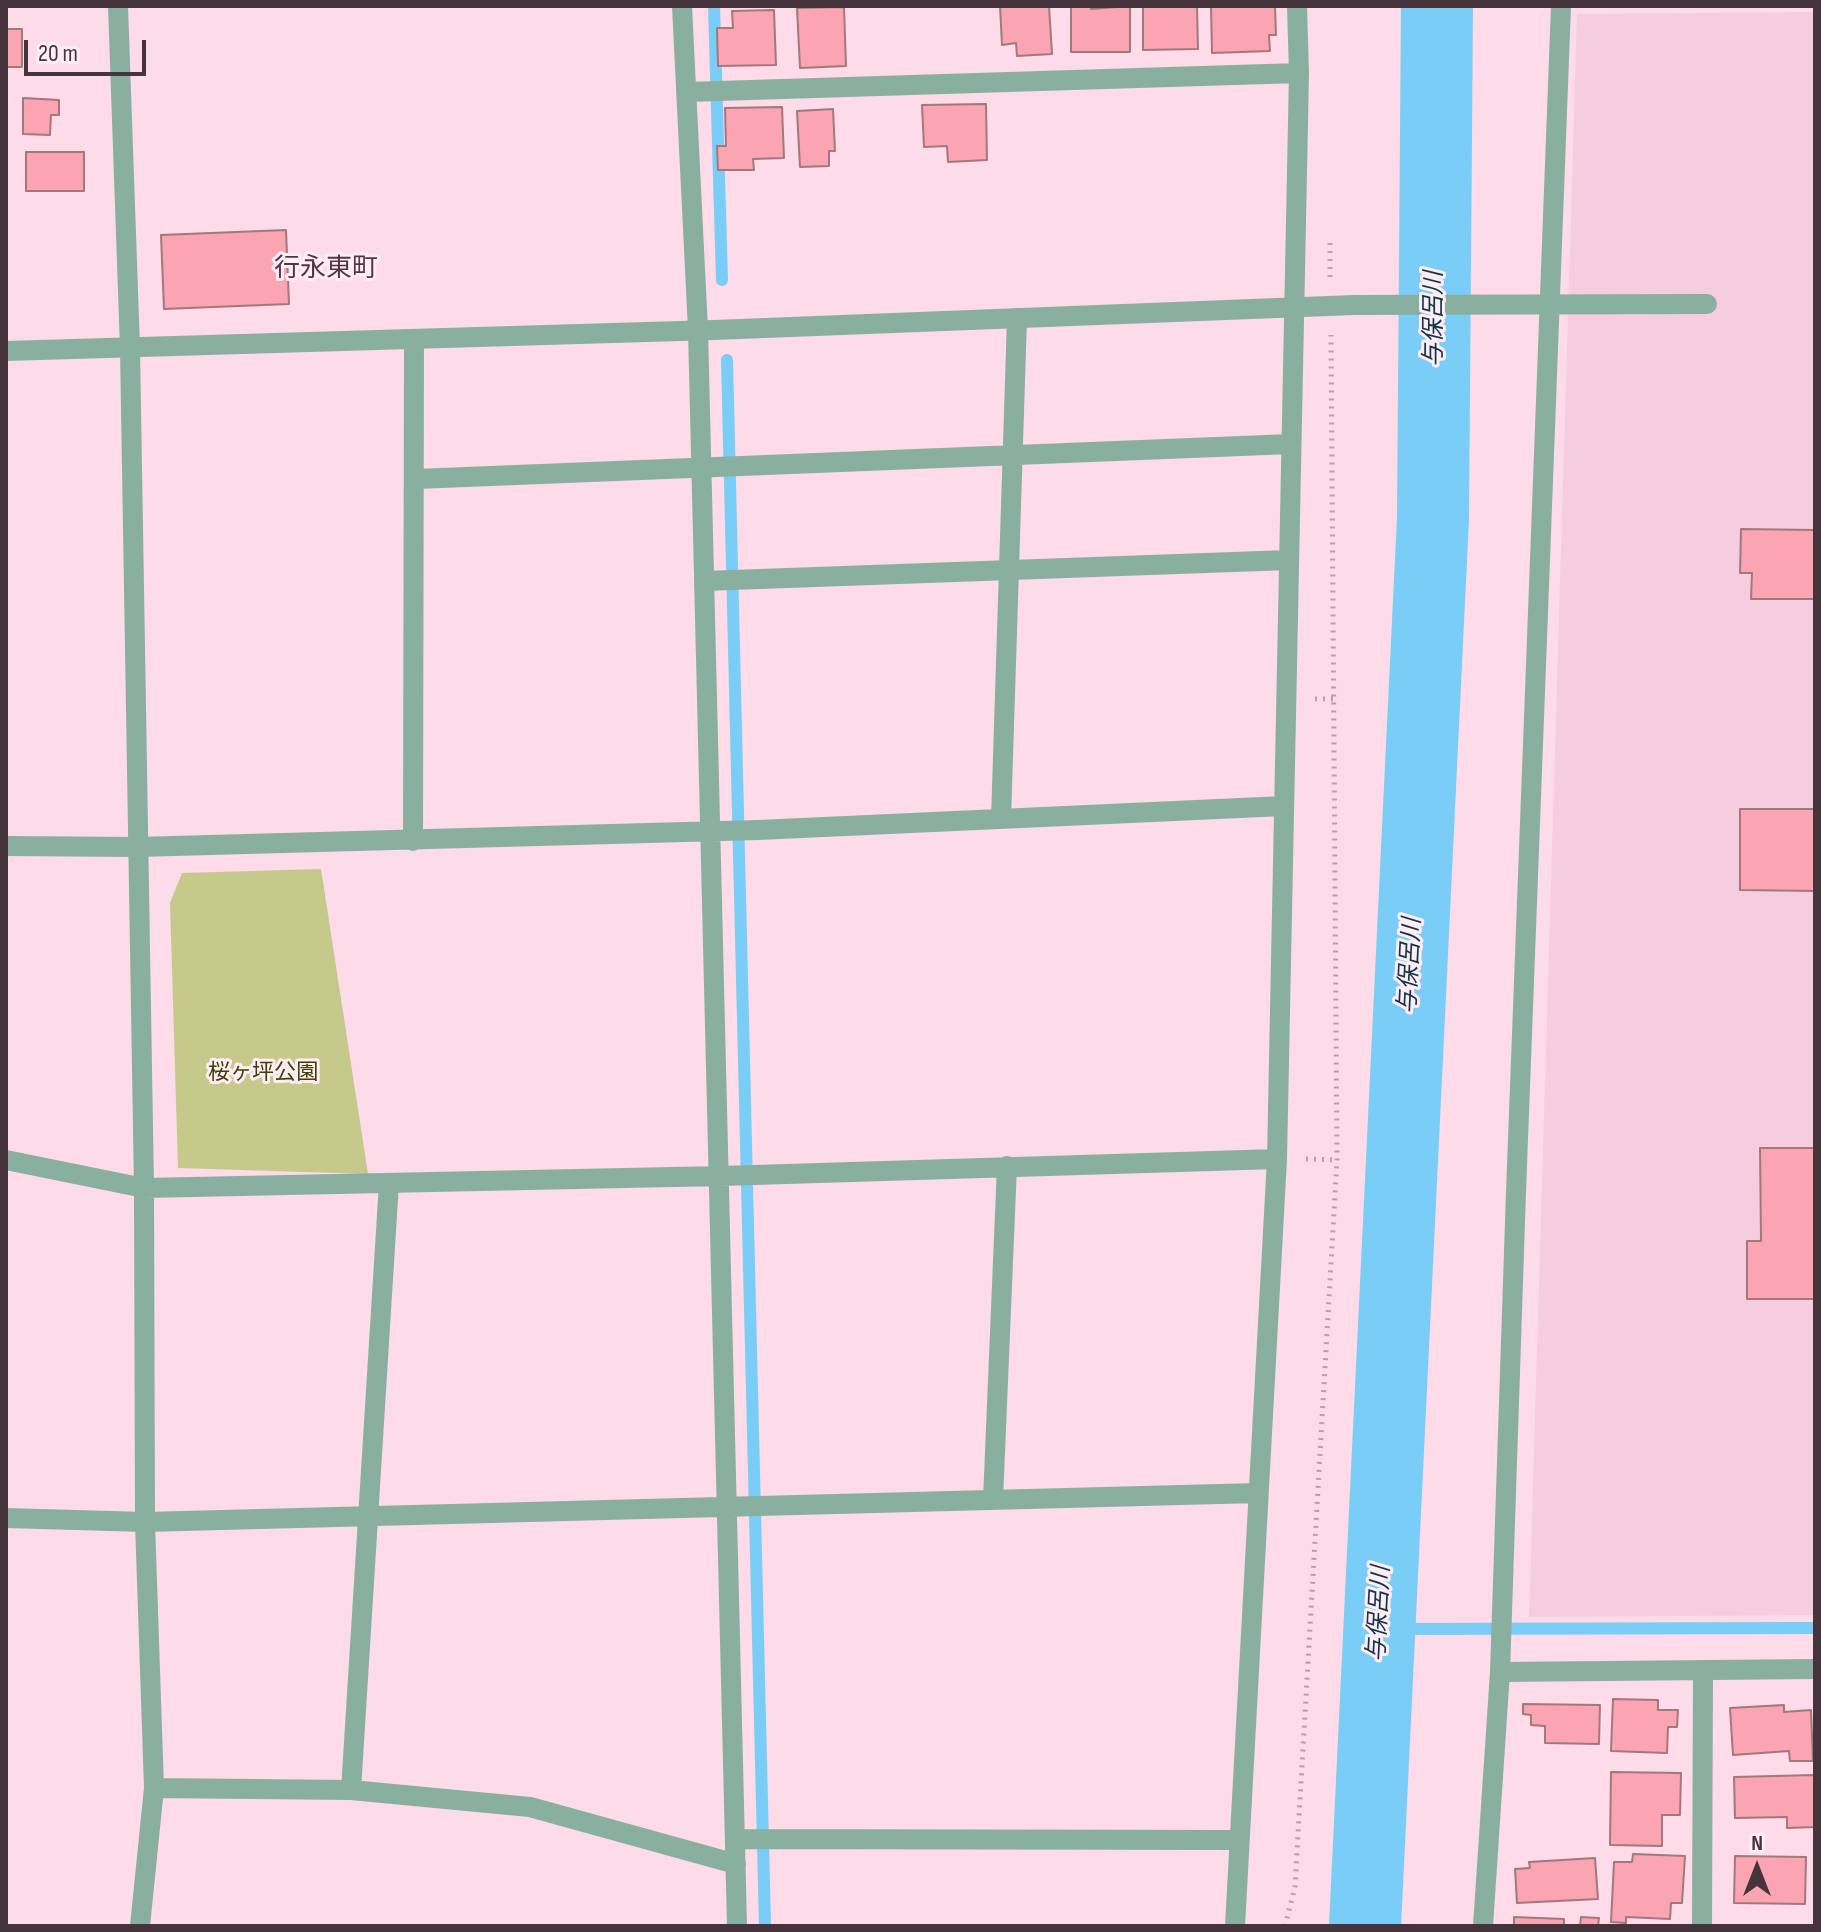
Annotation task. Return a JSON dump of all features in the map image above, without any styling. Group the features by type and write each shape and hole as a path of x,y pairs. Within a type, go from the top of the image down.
{"street":[{"path":"118,6 130,348 144,1188 145,1522 154,1788 140,1926"},
{"path":"682,6 698,330 714,830 737,1926"},
{"path":"1235,1926 1277,1159 1299,73 1297,6"},
{"path":"1483,1926 1500,1672 1561,6"},
{"path":"686,92 1299,73"},
{"path":"6,351 698,330 1354,305 1707,304"},
{"path":"1001,819 1017,318"},
{"path":"413,841 414,339"},
{"path":"416,479 1291,444"},
{"path":"704,581 1289,560"},
{"path":"6,846 137,847 413,841 758,830 1284,806"},
{"path":"6,1160 144,1188 720,1176 767,1172 1277,1159"},
{"path":"993,1500 1007,1166"},
{"path":"351,1790 389,1183"},
{"path":"6,1518 145,1522 1258,1493"},
{"path":"1500,1672 1815,1669"},
{"path":"1702,1926 1703,1670"},
{"path":"154,1788 351,1790 530,1807 736,1864"},
{"path":"735,1839 1239,1840"}],"path":[{"path":"1285,1926 1295,1887 1337,1176 1336,715 1330,306"}],"shaded area":[{"path":"1815,12 1815,1615 1529,1617 1577,14"}],"green space":[{"name":"桜ヶ坪公園","path":"321,869 368,1174 178,1168 170,903 182,873"}],"building":[{"path":"1000,6 1049,6 1052,54 1017,56 1016,43 1002,45"},
{"path":"1071,6 1091,6 1091,9 1130,6 1130,52 1071,52"},
{"path":"1143,6 1197,6 1198,49 1143,50"},
{"path":"1211,6 1275,6 1276,35 1269,35 1270,51 1212,53"},
{"path":"844,7 846,66 800,68 797,8"},
{"path":"774,10 776,65 718,66 717,28 733,28 732,11"},
{"path":"6,29 22,29 22,67 6,67"},
{"path":"23,98 59,100 59,115 51,115 50,135 23,134"},
{"path":"986,104 987,160 948,162 947,146 924,147 922,105"},
{"path":"782,107 784,158 753,159 754,170 718,170 717,146 726,146 725,108"},
{"path":"833,109 835,151 829,151 829,166 800,167 797,111"},
{"path":"26,152 84,152 84,191 26,191"},
{"path":"286,230 289,304 164,309 161,235"},
{"path":"1741,529 1815,530 1815,599 1751,599 1752,573 1740,573"},
{"path":"1740,809 1815,809 1815,891 1740,890"},
{"path":"1760,1148 1815,1148 1815,1299 1747,1299 1747,1241 1761,1241"},
{"path":"1613,1699 1658,1700 1658,1710 1678,1710 1677,1727 1668,1727 1667,1753 1611,1751"},
{"path":"1523,1704 1600,1705 1599,1744 1545,1743 1545,1726 1531,1725 1531,1715 1523,1714"},
{"path":"1784,1705 1784,1712 1811,1710 1813,1761 1790,1761 1789,1751 1733,1755 1730,1708"},
{"path":"1611,1772 1681,1773 1680,1815 1662,1815 1662,1846 1610,1845"},
{"path":"1815,1775 1815,1827 1787,1828 1787,1817 1735,1818 1734,1777"},
{"path":"1633,1854 1685,1856 1682,1903 1671,1903 1670,1919 1626,1917 1626,1923 1611,1922 1614,1862 1632,1862"},
{"path":"1735,1856 1806,1857 1805,1904 1734,1903"},
{"path":"1595,1858 1598,1899 1517,1903 1515,1869 1530,1868 1529,1862"},
{"path":"1514,1917 1564,1919 1564,1926 1514,1926"},
{"path":"1581,1917 1599,1918 1598,1926 1580,1926"}],"waterway":[{"path":"714,6 722,280"},
{"name":"与保呂川","path":"1365,1926 1433,518 1437,6"},
{"path":"727,360 765,1926"},
{"path":"1380,1629 1815,1628"}],"district":[{"name":"行永東町","path":"326,269"}]}
